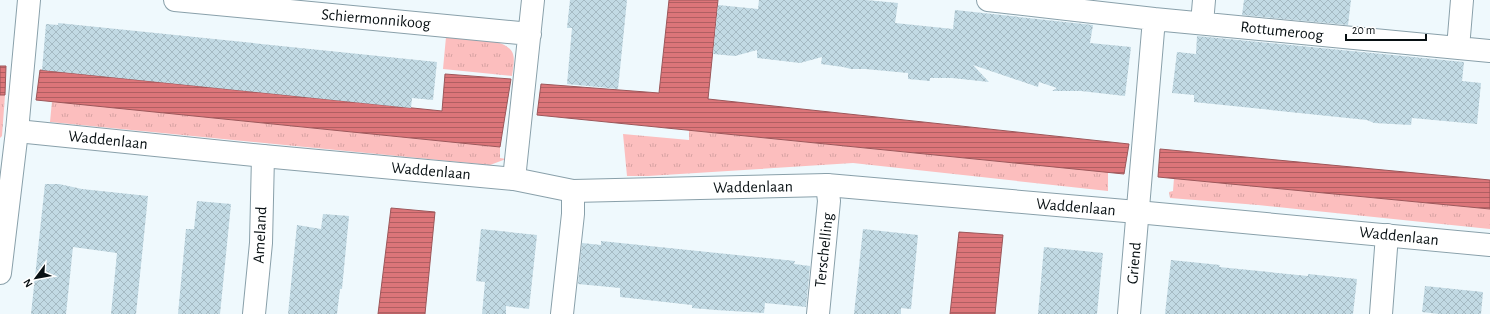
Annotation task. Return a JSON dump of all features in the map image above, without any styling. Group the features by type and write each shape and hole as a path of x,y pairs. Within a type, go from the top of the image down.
{"street":[{"path":"0,273 17,131 29,0"},
{"name":"Schiermonnikoog","path":"175,0 530,34"},
{"path":"514,179 533,0"},
{"name":"Rottumeroog","path":"988,0 1114,7 1154,19 1490,51"},
{"path":"1202,23 1204,0"},
{"path":"1458,48 1462,0"},
{"path":"1137,212 1154,19"},
{"name":"Waddenlaan","path":"17,131 263,156 514,179 573,192 827,185 1490,245"},
{"name":"Ameland","path":"254,314 261,243 263,156"},
{"name":"Terschelling","path":"818,314 829,201 827,185"},
{"path":"562,314 573,214 573,192"},
{"name":"Griend","path":"1129,314 1137,234 1137,212"},
{"path":"1381,314 1387,235"}],"green space":[{"path":"446,37 493,41 509,48 514,56 512,76 443,69"},
{"path":"0,95 5,95 2,136 0,138"},
{"path":"52,101 500,147 500,158 506,159 490,165 50,122"},
{"path":"689,130 1108,172 1108,191 853,163 648,176 627,176 623,134 689,140"},
{"path":"1174,178 1490,209 1490,229 1258,205 1170,198 1169,192 1173,191"}],"shaded area":[{"path":"669,0 718,0 708,99 1129,144 1124,174 537,115 541,84 659,93"},
{"path":"0,66 6,66 5,95 0,95"},
{"path":"40,70 442,111 445,74 511,79 500,147 36,100"},
{"path":"1160,149 1490,180 1490,209 1158,177"},
{"path":"391,208 435,212 425,314 378,314"},
{"path":"959,232 1003,235 995,314 950,314"}],"building":[{"path":"570,0 627,0 618,89 567,84 572,28 567,28"},
{"path":"759,0 866,0 898,3 895,23 953,29 955,10 1093,25 1090,43 1131,47 1125,96 1081,91 1052,91 1057,88 1039,82 1038,87 973,65 989,82 952,78 930,78 930,81 908,79 908,73 851,69 821,64 822,57 800,63 757,58 757,50 735,56 713,54 718,5 758,9"},
{"path":"1244,0 1351,0 1348,25 1242,15"},
{"path":"58,23 437,62 433,100 412,98 411,108 42,70 46,24 58,25"},
{"path":"1197,36 1464,62 1462,81 1481,83 1477,124 1412,118 1411,125 1374,123 1367,120 1194,102 1194,95 1172,93 1177,52 1196,54"},
{"path":"45,184 59,184 82,189 148,196 136,314 111,314 117,253 73,247 66,314 31,314"},
{"path":"197,201 231,204 220,314 178,314 186,229 194,229"},
{"path":"323,214 349,216 342,289 340,289 337,314 288,314 297,225 321,229"},
{"path":"481,229 537,235 529,309 506,306 506,314 482,314 485,282 476,281"},
{"path":"863,229 918,235 911,309 901,308 901,314 854,314"},
{"path":"601,241 795,261 794,264 810,266 806,307 765,303 764,313 692,308 692,305 620,297 620,288 578,284 582,243 601,245"},
{"path":"1044,247 1103,253 1097,314 1038,314"},
{"path":"1171,260 1220,265 1219,267 1308,276 1308,274 1357,279 1353,314 1165,314"},
{"path":"1425,286 1483,292 1481,314 1439,314 1422,312"}]}
